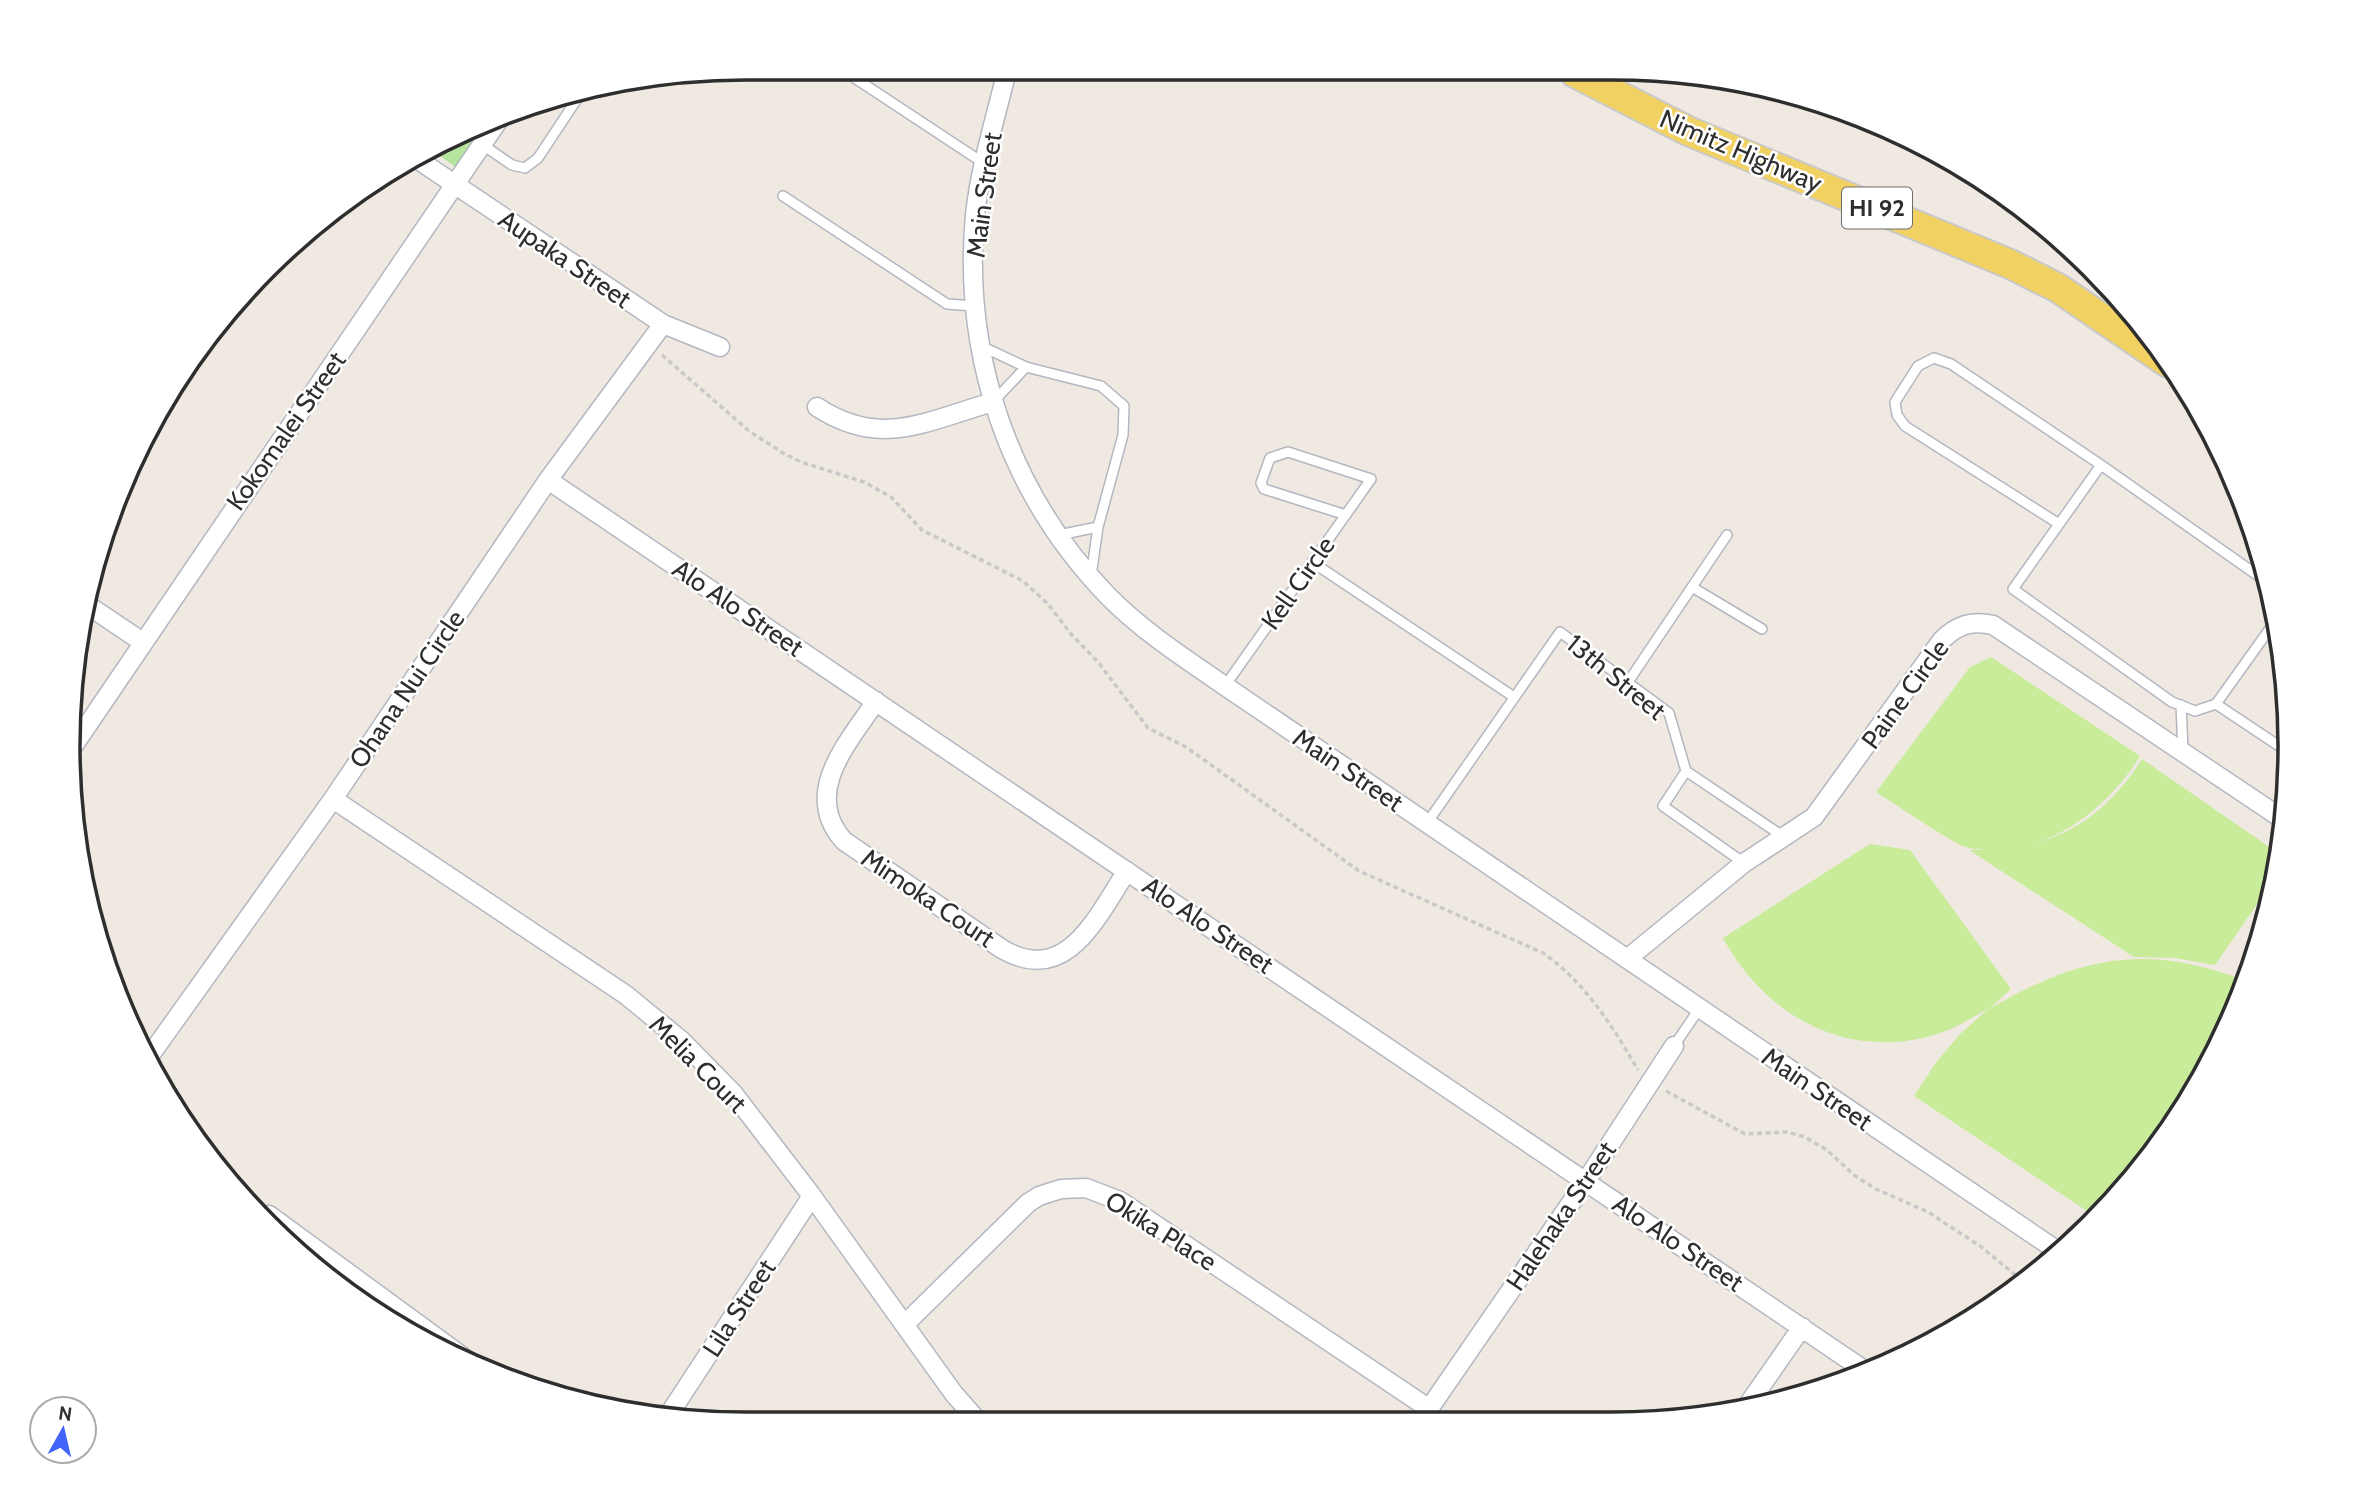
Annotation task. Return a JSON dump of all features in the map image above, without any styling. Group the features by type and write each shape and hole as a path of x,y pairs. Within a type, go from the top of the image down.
{"main road":[{"name":"Nimitz Highway","path":"1589,80 1688,131 1958,240 2010,264 2069,295 2146,348"}],"street":[{"name":"Main Street","path":"1005,80 975,213 972,283 979,345 993,402 1025,483 1058,536 1108,596 1161,641 1225,686 2052,1247"},
{"name":"Kokomalei Street","path":"81,728 492,131"},
{"name":"Aupaka Street","path":"424,164 663,324 720,347"},
{"name":"Ohana Nui Circle","path":"154,1050 333,799 548,480 663,324"},
{"path":"817,407 842,423 874,431 896,429 993,402"},
{"name":"Alo Alo Street","path":"548,480 1858,1366"},
{"path":"95,610 141,641"},
{"name":"Paine Circle","path":"1627,959 1744,863 1814,817 1848,774 1942,640 1953,629 1967,623 1993,625 2183,750 2275,814"},
{"name":"Mimoka Court","path":"876,701 829,775 826,801 834,827 845,841 1002,948 1027,959 1064,953 1085,935 1127,871"},
{"name":"Melia Court","path":"333,799 626,995 682,1041 733,1093 970,1412"},
{"name":"Halehaka Street","path":"1426,1412 1586,1181 1674,1046"},
{"name":"Okika Place","path":"905,1324 1028,1203 1062,1189 1086,1188 1120,1201 1420,1412"},
{"name":"Lila Street","path":"673,1408 812,1196"},
{"path":"292,1232 425,1330"},
{"path":"1753,1397 1802,1327"}],"lane":[{"path":"858,80 985,164"},
{"path":"483,145 512,165 526,168 538,158 574,103"},
{"path":"783,196 947,304 975,306"},
{"path":"979,345 1026,367 1101,386 1124,406 1123,435 1098,527 1091,576"},
{"path":"2059,524 1905,426 1896,415 1895,402 1918,366 1934,358 1951,364 2256,574"},
{"path":"993,402 1026,367"},
{"name":"Kell Circle","path":"1225,686 1312,562 1346,515 1371,479 1288,452 1270,458 1261,483 1264,489 1346,515"},
{"path":"2101,465 2013,589 2181,705 2195,711 2216,704 2268,631"},
{"path":"1058,536 1098,527"},
{"path":"1628,682 1727,535"},
{"path":"1312,562 1514,697 1427,823"},
{"path":"1692,587 1762,629"},
{"name":"13th Street","path":"1514,697 1560,632 1669,713 1686,771"},
{"path":"2216,704 2278,743"},
{"path":"2181,705 2183,750"},
{"path":"1744,863 1663,806 1686,771 1784,836"},
{"name":"Halehaka Street","path":"1674,1046 1699,1009"}],"path":[{"path":"660,353 749,431 783,453 801,462 864,482 891,497 922,530 1023,581 1048,604 1098,662 1148,728 1186,747 1359,872 1543,953 1560,965 1598,1006 1642,1077 1745,1134 1787,1132 1805,1137 1827,1150 1855,1175 1876,1189 1939,1219 2016,1276"}],"green space":[{"path":"488,133 464,173 440,156"},
{"path":"1991,657 2140,756 2126,777 2108,796 2089,814 2068,828 2045,840 2021,847 1995,850 1961,845 1876,792 1970,667"},
{"path":"2142,759 2271,848 2261,899 2215,965 2175,958 2134,957 1969,850 2023,846 2069,830 2108,801"},
{"path":"1870,844 1910,850 2011,989 1989,1009 2053,977 2113,961 2144,959 2176,962 2237,978 2210,1041 2166,1117 2141,1152 2088,1212 1914,1096 1935,1064 1960,1034 1989,1008 1946,1031 1912,1040 1879,1042 1847,1038 1816,1028 1789,1012 1763,991 1741,967 1723,938"}]}
